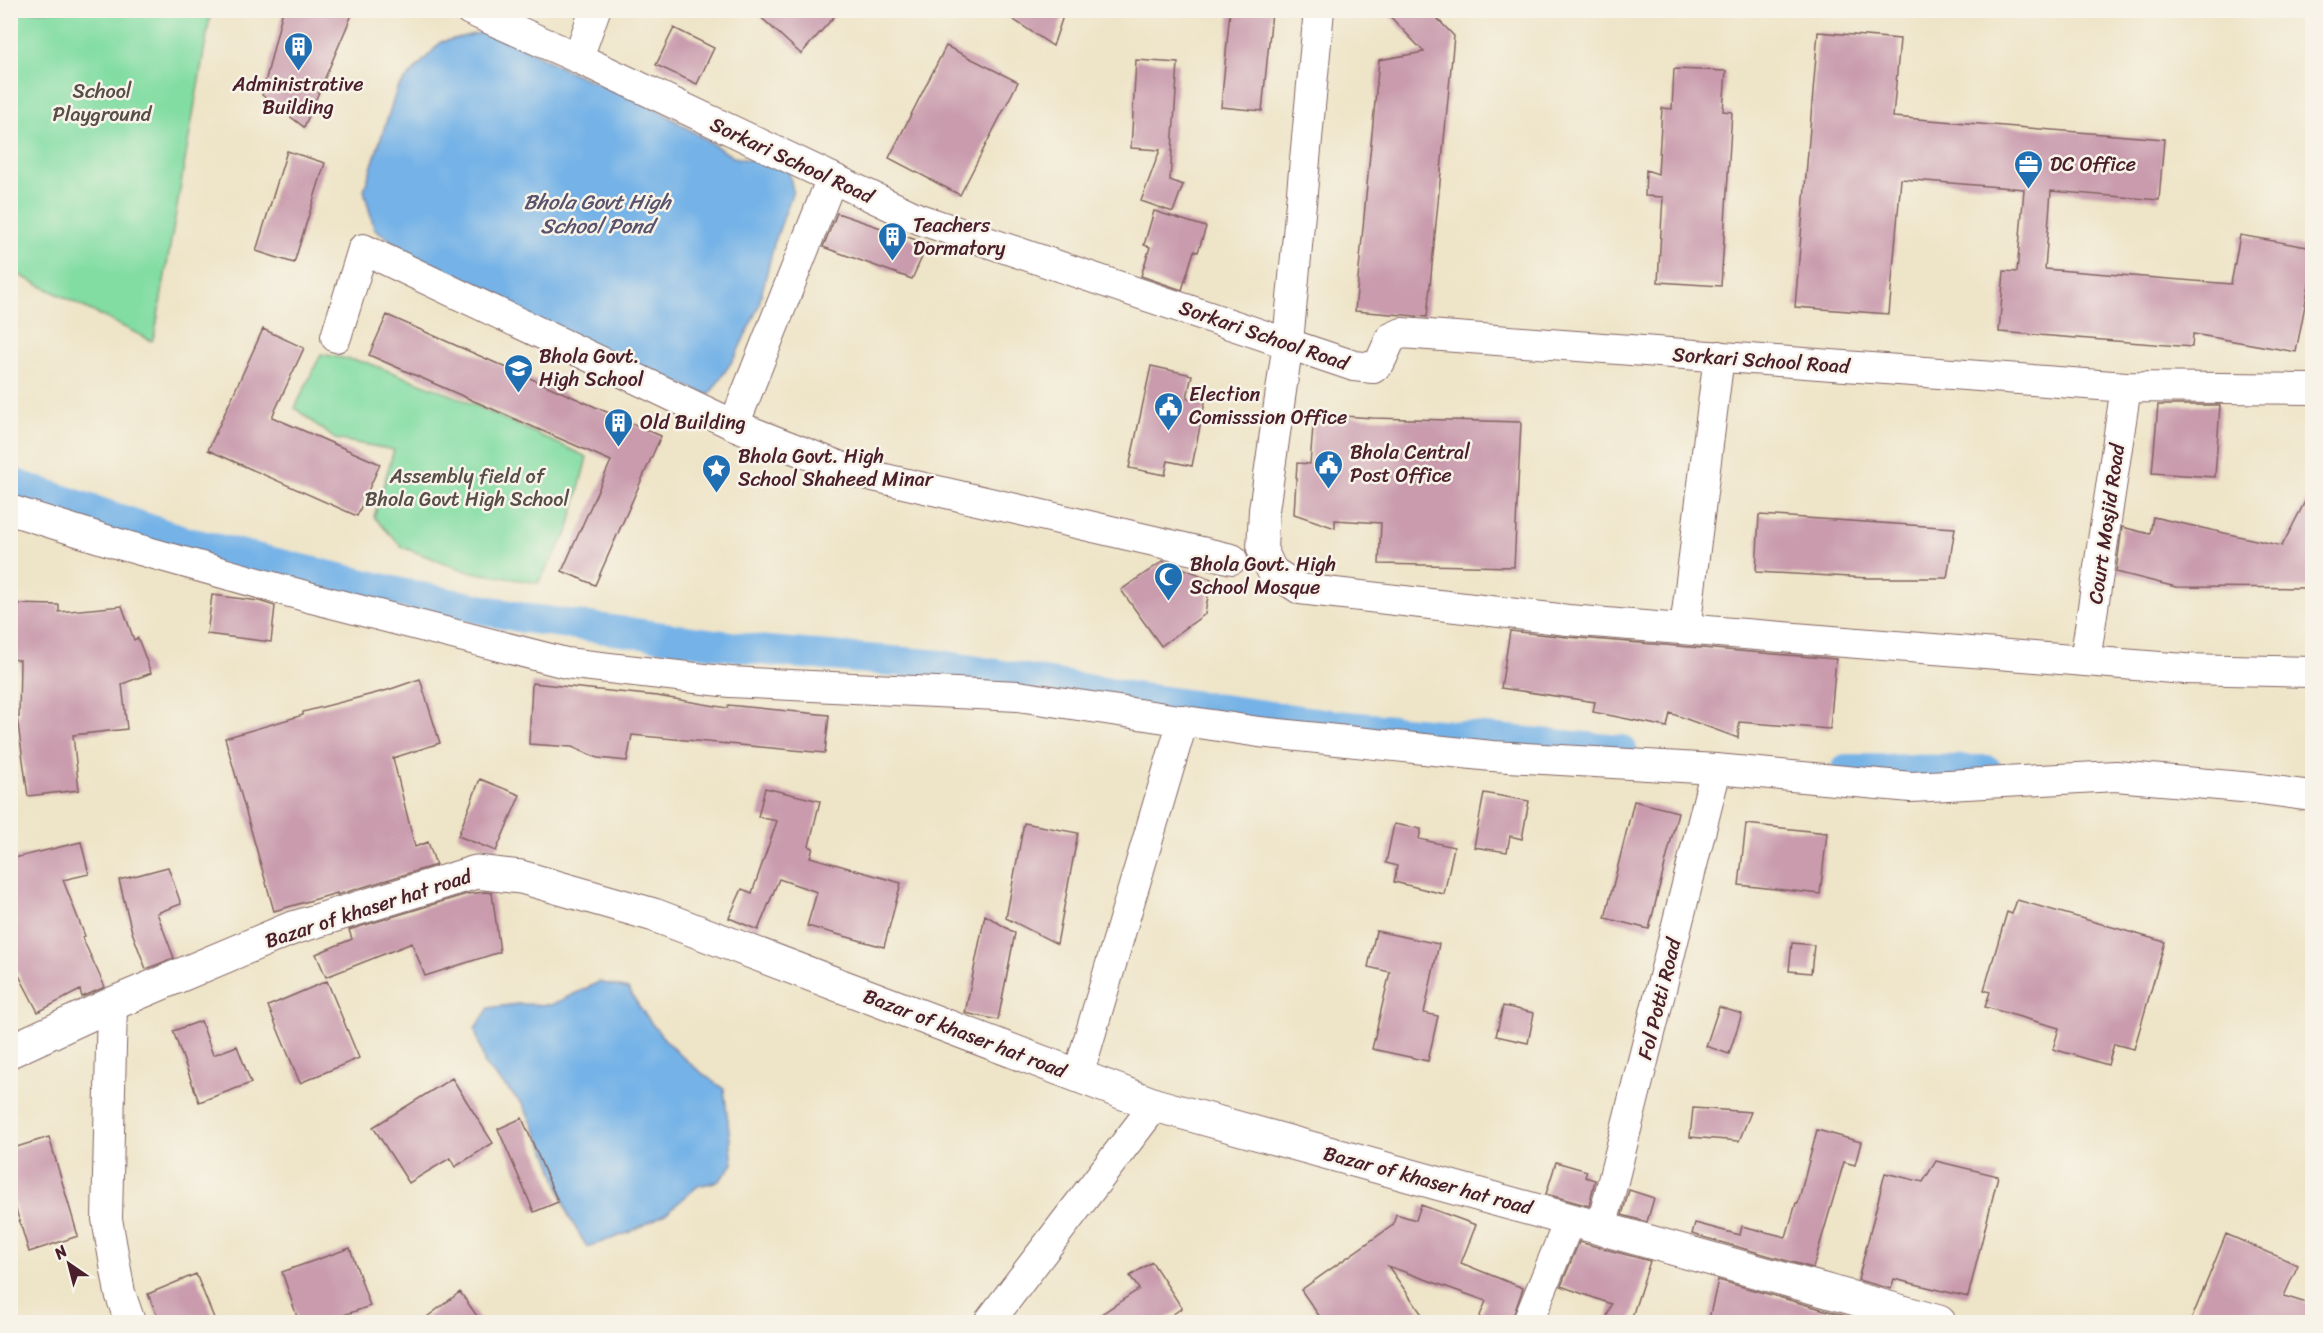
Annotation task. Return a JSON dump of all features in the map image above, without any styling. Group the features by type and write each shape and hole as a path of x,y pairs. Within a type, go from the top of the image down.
{"main road":[{"name":"Bazar of khaser hat road","path":"10,1051 112,1004 290,929 476,872 521,877 654,915 1155,1105 1939,1323"}],"street":[{"name":"Sorkari School Road","path":"470,10 578,58 919,219 1354,366 1373,368 1380,362 1390,338 1401,333 2126,387 2313,389"},
{"path":"578,58 595,10"},
{"path":"1319,10 1288,342 1264,510 1262,549 1272,571 1300,589 1556,619 2085,662 2185,669 2313,672"},
{"path":"734,424 832,178"},
{"path":"336,337 363,249 734,424 851,471 1232,559"},
{"path":"1685,629 1719,357"},
{"name":"Court Mosjid Road","path":"2085,662 2126,387"},
{"path":"10,510 119,544 312,598 566,663 730,682 1018,696 1259,732 1492,756 1716,769 1911,787 2116,776 2253,788 2313,796"},
{"path":"1078,1076 1184,720"},
{"name":"Fol Potti Road","path":"1601,1229 1716,769"},
{"path":"112,1004 107,1219 120,1293 130,1323"},
{"path":"989,1323 1155,1105"},
{"path":"1528,1323 1570,1219"}],"green space":[{"name":"School Playground","path":"10,11 211,11 152,341 11,271"},
{"name":"Assembly field of Bhola Govt High School","path":"321,354 368,363 457,397 587,457 568,532 538,583 466,571 402,547 374,517 394,450 335,439 295,408"}],"water":[{"name":"Bhola Govt High School Pond","path":"491,30 564,69 655,108 733,157 788,167 793,191 774,244 758,308 735,357 709,395 596,349 484,294 408,253 374,228 364,190 397,89 441,42"},
{"path":"599,982 628,989 649,1020 670,1045 694,1067 724,1089 733,1164 719,1181 698,1186 665,1214 628,1233 587,1247 569,1217 548,1155 523,1105 485,1065 475,1029 489,1008 518,1004 551,1005"}],"building":[{"name":"Administrative Building","path":"283,10 354,10 304,127 262,95"},
{"path":"753,10 840,10 801,54"},
{"path":"999,10 1065,10 1053,46"},
{"path":"1230,10 1272,12 1262,111 1221,107"},
{"path":"1384,10 1429,10 1454,36 1427,317 1355,311 1379,60 1424,52"},
{"path":"674,28 714,48 697,84 656,65"},
{"path":"1818,32 1900,39 1893,117 2164,139 2159,200 2051,191 2045,269 2231,284 2240,235 2313,248 2313,264 2296,352 2193,334 2192,347 1999,332 2004,271 2017,272 2024,189 1901,179 1889,314 1795,307"},
{"path":"946,46 1018,82 960,195 889,158"},
{"path":"1136,60 1178,63 1170,180 1183,185 1173,212 1141,201 1160,150 1131,148"},
{"path":"1674,69 1726,71 1723,111 1732,112 1721,286 1658,282 1663,197 1645,196 1646,170 1658,174 1662,108 1672,109"},
{"path":"287,151 325,163 294,263 256,251"},
{"path":"1154,211 1206,227 1198,252 1194,251 1182,290 1141,276 1150,247 1144,245"},
{"name":"Teachers Dormatory","path":"837,213 928,244 912,279 823,247"},
{"name":"Old Building","path":"387,315 661,436 595,585 562,571 611,461 369,355"},
{"path":"263,329 304,348 272,417 380,464 357,516 208,450"},
{"name":"Election Comisssion Office","path":"1151,366 1192,375 1187,398 1205,402 1192,466 1168,461 1165,475 1129,468"},
{"path":"2158,405 2220,405 2215,477 2152,473"},
{"path":"1314,414 1521,422 1514,567 1379,564 1381,523 1335,520 1335,528 1294,514 1297,463 1310,464"},
{"path":"2313,486 2313,588 2176,587 2116,572 2122,527 2150,534 2153,517 2282,546"},
{"path":"1759,515 1955,528 1947,578 1869,578 1756,572"},
{"name":"Bhola Govt. High School Mosque","path":"1163,561 1211,579 1205,614 1161,646 1121,590"},
{"path":"212,595 259,601 275,606 271,642 207,634"},
{"path":"10,604 59,605 59,612 122,606 134,640 138,638 151,673 122,684 127,729 73,735 79,790 28,796 17,717 19,717 20,660 10,659"},
{"path":"1510,631 1836,659 1830,729 1739,722 1738,738 1670,713 1667,727 1593,712 1595,702 1501,688"},
{"path":"420,679 440,743 393,758 415,847 428,842 436,865 337,895 337,893 274,911 225,738 303,715 303,712 388,690"},
{"path":"532,683 657,696 727,708 728,705 829,715 825,753 632,735 627,761 598,758 572,747 529,744"},
{"path":"480,779 520,795 496,851 458,836"},
{"path":"765,788 820,801 809,846 813,848 810,857 901,883 884,947 807,926 817,892 779,879 758,930 729,918 742,889 752,893 777,821 758,817"},
{"path":"1484,793 1529,801 1522,839 1510,836 1507,852 1474,847"},
{"path":"1634,801 1678,812 1649,929 1605,918"},
{"path":"1024,823 1078,833 1057,944 1006,918"},
{"path":"1394,824 1421,829 1419,839 1454,847 1444,894 1394,882 1397,866 1386,863"},
{"path":"1746,824 1827,833 1820,894 1739,885"},
{"path":"81,842 89,874 63,880 85,936 82,937 105,987 82,997 80,990 38,1012 10,958 10,859"},
{"path":"168,867 181,904 157,913 174,958 146,969 132,932 119,880"},
{"path":"492,893 500,952 425,976 412,943 326,977 316,954 352,939 349,930 467,894"},
{"path":"2017,900 2165,942 2134,1049 2114,1044 2108,1065 2053,1049 2059,1028 1985,1007 1990,992 1984,990 2007,912 2012,914"},
{"path":"985,915 1015,933 998,1020 965,1013"},
{"path":"1376,931 1439,944 1424,1013 1438,1016 1428,1061 1372,1049 1390,972 1368,967"},
{"path":"1792,943 1814,945 1811,973 1789,971"},
{"path":"327,981 359,1058 300,1083 268,1006"},
{"path":"1503,1006 1534,1013 1528,1043 1496,1036"},
{"path":"1719,1007 1742,1014 1729,1054 1706,1046"},
{"path":"201,1021 213,1055 237,1046 251,1083 199,1102 173,1031"},
{"path":"452,1078 493,1143 455,1167 450,1158 409,1183 373,1127"},
{"path":"1693,1108 1751,1112 1739,1141 1690,1137"},
{"path":"522,1118 558,1202 534,1212 498,1129"},
{"path":"1817,1130 1861,1142 1855,1165 1844,1162 1813,1268 1692,1234 1695,1223 1740,1235 1742,1226 1786,1237 1796,1203 1798,1203"},
{"path":"49,1137 78,1236 29,1252 10,1190 10,1149"},
{"path":"1936,1161 1998,1176 1968,1297 1894,1279 1891,1289 1858,1280 1885,1173 1923,1182"},
{"path":"1556,1162 1587,1171 1585,1177 1595,1180 1589,1206 1546,1194"},
{"path":"1629,1190 1654,1198 1647,1222 1622,1215"},
{"path":"1421,1205 1476,1225 1461,1263 1523,1288 1511,1323 1477,1323 1486,1301 1388,1266 1428,1323 1324,1323 1301,1290 1393,1225 1396,1214 1416,1220"},
{"path":"2226,1234 2298,1265 2284,1296 2313,1305 2313,1323 2190,1323"},
{"path":"1579,1242 1650,1261 1630,1323 1607,1317 1611,1304 1561,1286"},
{"path":"350,1248 370,1306 321,1323 299,1323 282,1272"},
{"path":"1152,1262 1182,1308 1160,1323 1088,1323 1139,1289 1130,1276"},
{"path":"196,1274 216,1323 160,1323 148,1294"},
{"path":"1718,1280 1871,1323 1708,1323"},
{"path":"460,1292 482,1323 419,1323"}],"waterway":[{"path":"10,482 185,541 406,594 524,618 768,651 942,665 1122,695 1336,725 1622,750"},
{"path":"1846,769 1987,770"}],"place":[{"name":"Administrative Building","path":"298,72"},
{"name":"DC Office","path":"2029,190"},
{"name":"Teachers Dormatory","path":"892,262"},
{"name":"Bhola Govt. High School","path":"518,394"},
{"name":"Election Comisssion Office","path":"1168,432"},
{"name":"Old Building","path":"619,448"},
{"name":"Bhola Central Post Office","path":"1329,490"},
{"name":"Bhola Govt. High School Shaheed Minar","path":"717,494"},
{"name":"Bhola Govt. High School Mosque","path":"1169,602"}]}
